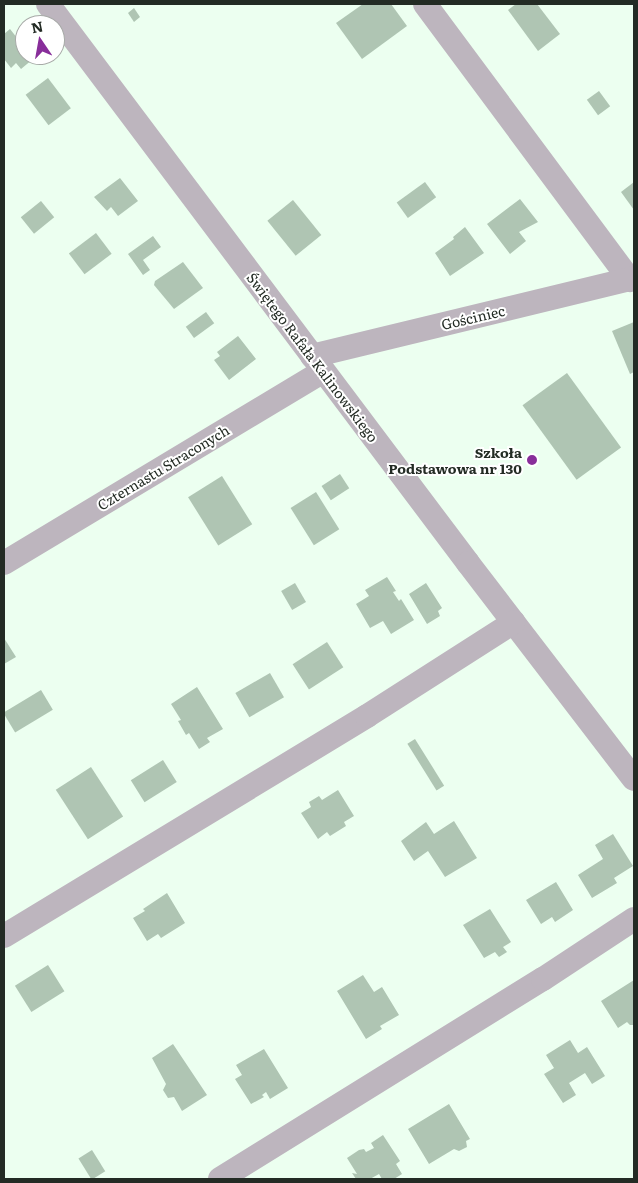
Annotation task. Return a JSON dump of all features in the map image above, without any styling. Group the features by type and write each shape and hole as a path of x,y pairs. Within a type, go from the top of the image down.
{"street":[{"name":"Świętego Rafała Kalinowskiego","path":"48,4 317,363 634,779"},
{"path":"426,4 632,279"},
{"name":"Gościniec","path":"317,363 632,279"},
{"name":"Czternastu Straconych","path":"4,562 317,363"},
{"path":"4,936 367,716 514,622"},
{"path":"220,1179 543,979 634,919"}],"building":[{"path":"363,4 391,4 407,26 362,59 336,23"},
{"path":"516,4 537,4 560,34 538,51 508,10"},
{"path":"134,8 140,17 134,22 128,13"},
{"path":"10,29 15,35 15,64 11,68 4,59 4,34"},
{"path":"18,65 26,65 21,69"},
{"path":"48,78 71,108 49,125 26,95"},
{"path":"599,91 610,106 598,115 587,100"},
{"path":"120,178 138,201 118,216 111,207 107,211 94,197"},
{"path":"425,182 436,197 408,218 397,203"},
{"path":"634,182 634,210 621,192"},
{"path":"520,199 538,222 519,232 526,241 510,254 487,224"},
{"path":"293,200 321,235 296,256 267,221"},
{"path":"41,201 54,217 34,234 21,217"},
{"path":"465,227 484,253 450,276 435,253 454,239 453,237"},
{"path":"96,233 112,254 84,274 69,253"},
{"path":"153,236 161,247 143,260 150,270 143,275 128,254"},
{"path":"183,262 203,288 174,309 154,285 155,281"},
{"path":"206,312 214,323 194,338 186,327"},
{"path":"634,322 634,372 630,374 612,331"},
{"path":"238,336 256,359 229,380 214,360 220,356 217,352"},
{"path":"567,373 621,447 577,480 523,405"},
{"path":"340,474 349,488 331,500 322,486"},
{"path":"222,476 252,524 218,546 188,497"},
{"path":"316,492 339,529 314,545 291,508"},
{"path":"387,577 396,591 393,592 399,601 401,599 414,620 391,634 383,621 370,628 356,604 369,596 365,590"},
{"path":"295,583 306,602 292,610 281,591"},
{"path":"426,583 442,608 438,611 440,616 427,624 409,594"},
{"path":"4,638 16,657 4,664"},
{"path":"327,642 343,667 309,689 293,664"},
{"path":"270,673 284,697 249,717 235,693"},
{"path":"197,687 223,729 207,738 210,742 199,749 189,733 186,735 178,721 181,720 171,704"},
{"path":"41,690 53,710 15,732 4,712"},
{"path":"415,739 444,786 437,790 407,744"},
{"path":"163,760 177,782 145,802 131,780"},
{"path":"91,767 123,816 88,839 56,790"},
{"path":"338,790 354,816 344,822 346,826 330,836 327,832 318,839 301,813 311,807 309,802 319,796 322,800"},
{"path":"454,821 477,858 445,877 428,851 414,861 401,841 426,822 434,834"},
{"path":"613,834 633,866 614,878 617,883 592,898 578,875 603,859 595,845"},
{"path":"556,882 573,910 555,922 552,917 541,924 526,900"},
{"path":"167,893 185,923 161,938 158,934 147,941 133,918"},
{"path":"490,909 511,942 503,947 507,952 499,957 495,952 484,958 463,925"},
{"path":"48,965 64,991 31,1012 15,986"},
{"path":"363,975 374,992 382,987 399,1015 380,1026 382,1029 366,1039 337,991"},
{"path":"634,980 634,1025 630,1025 627,1022 618,1028 601,1001"},
{"path":"570,1040 578,1053 587,1047 605,1076 592,1084 585,1073 569,1083 576,1095 563,1103 544,1074 554,1068 546,1055"},
{"path":"173,1044 207,1095 182,1111 174,1097 168,1098 163,1090 166,1084 152,1058"},
{"path":"264,1049 288,1088 270,1099 266,1092 262,1095 264,1097 251,1104 235,1079 242,1075 236,1065"},
{"path":"449,1104 470,1139 466,1141 467,1147 459,1151 454,1149 429,1164 408,1129"},
{"path":"383,1135 400,1161 396,1164 402,1174 394,1179 382,1179 379,1174 370,1179 356,1179 352,1173 357,1174 347,1158 359,1150 364,1149 366,1152 374,1148 371,1143"},
{"path":"92,1150 105,1171 91,1179 78,1158"}],"place":[{"name":"Szkoła Podstawowa nr 130","path":"532,460"}]}
